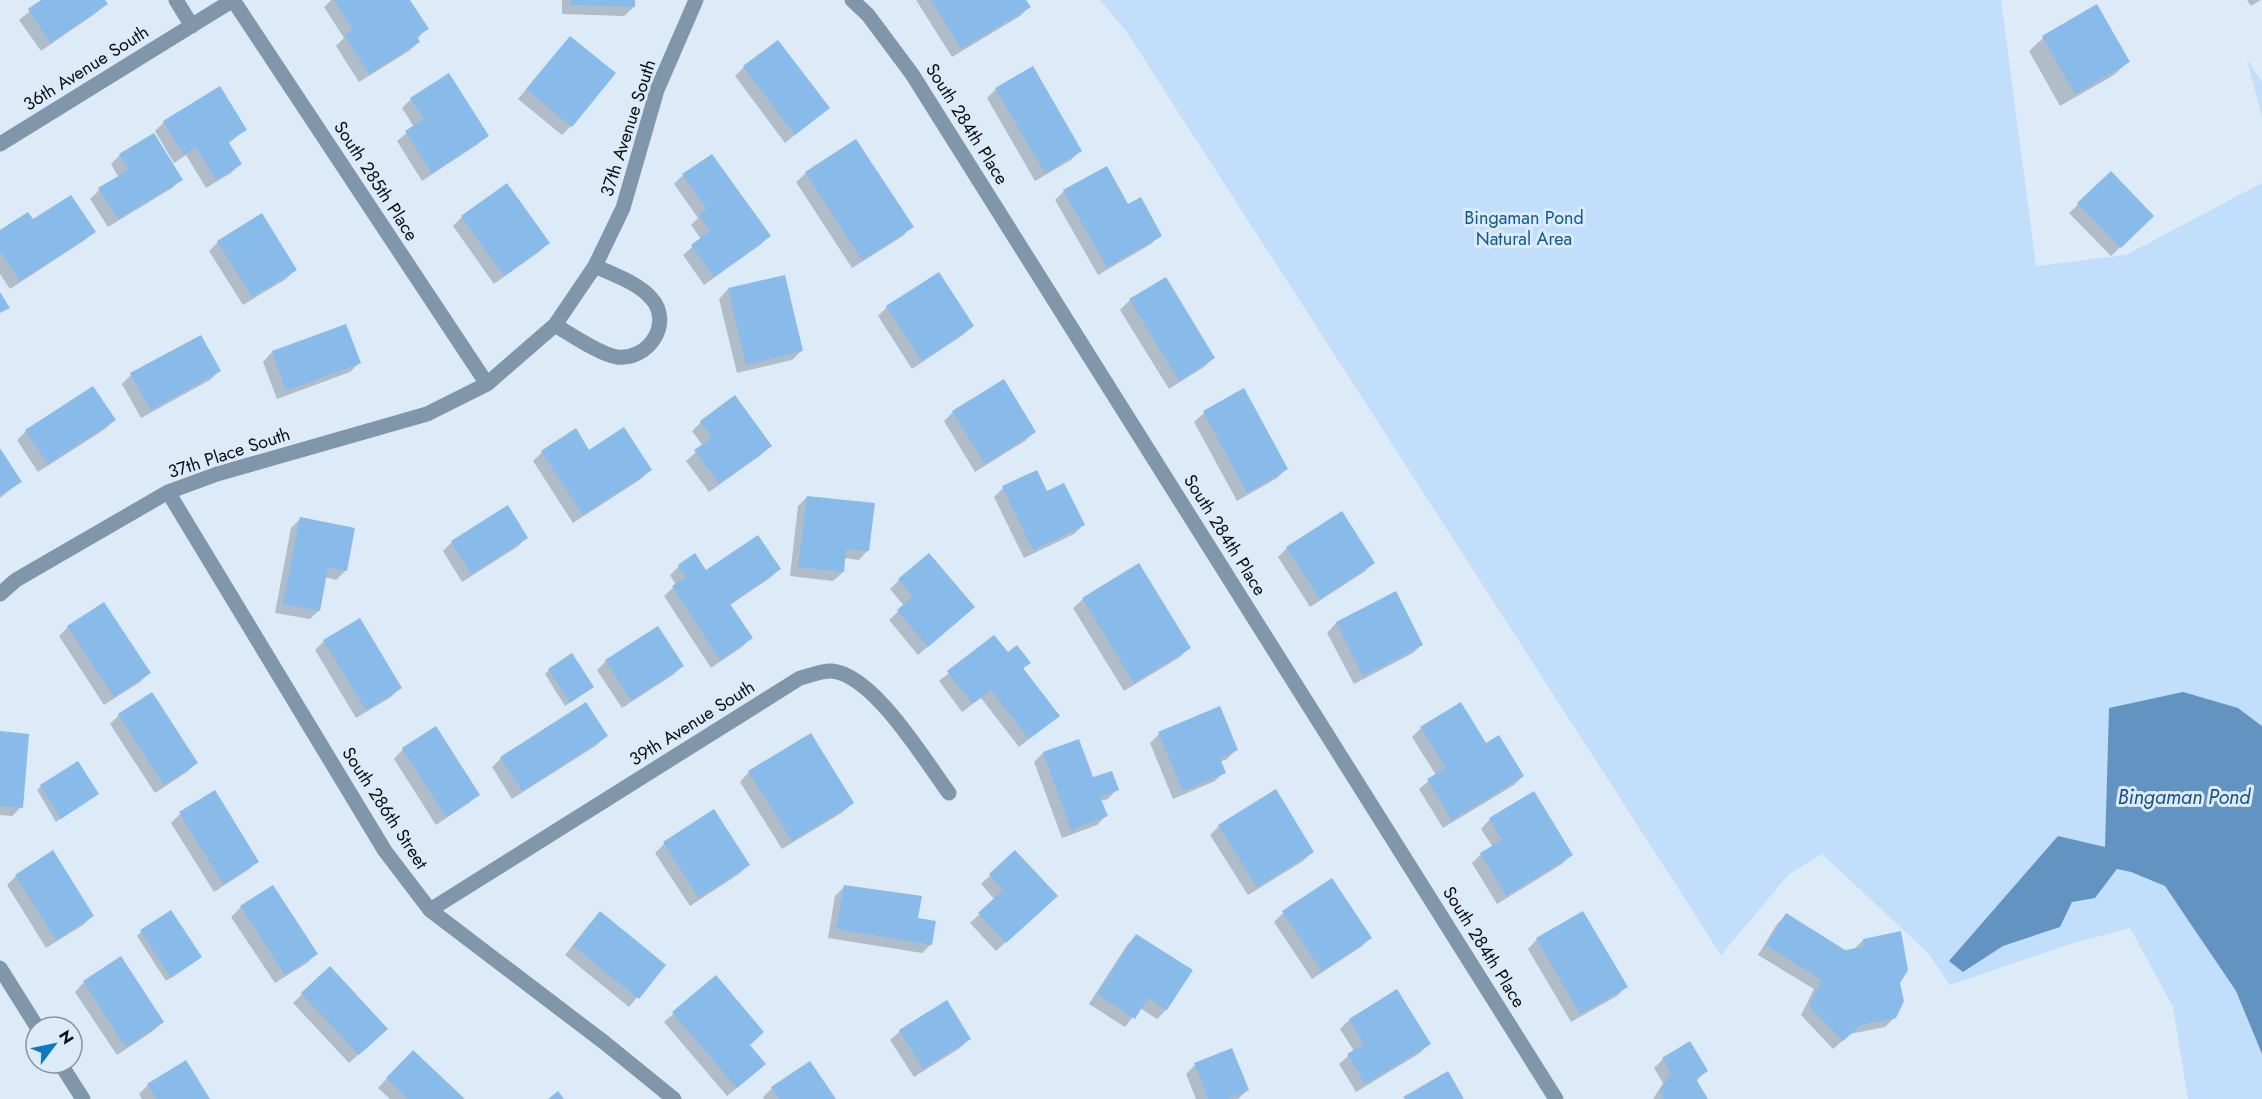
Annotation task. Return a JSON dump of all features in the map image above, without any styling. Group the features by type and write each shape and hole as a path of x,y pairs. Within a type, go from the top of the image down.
{"street":[{"path":"176,0 192,26"},
{"name":"36th Avenue South","path":"0,144 233,0"},
{"name":"South 285th Place","path":"233,0 487,384"},
{"name":"37th Avenue South","path":"487,384 555,325 596,266 623,208 657,90 696,0"},
{"name":"South 284th Place","path":"852,0 868,15 912,74 1556,1099"},
{"path":"555,325 615,357 630,357 643,352 653,342 659,328 659,314 654,300 644,290 596,266"},
{"name":"37th Place South","path":"0,594 16,580 168,492 217,474 427,414 487,384"},
{"name":"South 286th Street","path":"168,492 385,851 430,910 605,1043 674,1099"},
{"name":"39th Avenue South","path":"430,910 800,678 820,673 831,671 854,678 879,699 949,793"},
{"path":"0,968 29,1015"},
{"path":"68,1075 83,1099"}],"green space":[{"name":"Bingaman Pond Natural Area","path":"1100,0 2001,0 2036,266 2126,255 2262,183 2262,726 2238,708 2109,708 2105,847 1963,972 2003,946 2060,927 2072,902 2095,898 2117,869 2165,885 2236,991 2262,1054 2262,1099 2188,1099 2173,1007 2130,928 2070,944 1950,985 1928,953 1822,854 1789,874 1721,955 1126,31"},
{"path":"2247,59 2262,82 2262,118"}],"water":[{"name":"Bingaman Pond","path":"2183,692 2238,708 2262,726 2262,1054 2236,991 2165,886 2131,872 2117,869 2095,898 2072,902 2060,927 2003,946 1963,972 1949,961 2058,836 2105,847 2109,708"}],"building":[{"path":"41,0 105,0 108,4 50,43 28,9"},
{"path":"334,0 410,0 429,29 417,36 420,42 369,74 344,35 353,30"},
{"path":"571,0 635,0 635,7 570,5"},
{"path":"931,0 1026,0 1031,7 961,49"},
{"path":"2097,4 2130,62 2075,94 2042,36"},
{"path":"570,36 616,73 572,127 526,89"},
{"path":"778,40 830,108 795,135 743,66"},
{"path":"1033,66 1082,151 1045,173 995,88"},
{"path":"449,73 489,136 432,173 405,131 424,119 410,98"},
{"path":"220,86 247,130 228,141 242,164 216,180 196,147 184,155 163,121"},
{"path":"154,133 183,180 118,219 98,188 129,170 119,154"},
{"path":"856,139 914,227 862,260 805,172"},
{"path":"712,154 771,236 714,277 691,245 710,231 699,215 707,209 682,174"},
{"path":"1107,166 1128,204 1141,197 1162,236 1107,267 1063,190"},
{"path":"2111,171 2154,216 2121,248 2077,203"},
{"path":"507,183 550,243 504,276 461,216"},
{"path":"71,195 96,232 20,281 0,251 0,230 28,212 33,219"},
{"path":"262,213 297,270 252,297 217,241"},
{"path":"939,272 974,326 922,361 886,306"},
{"path":"785,275 803,351 746,365 728,288"},
{"path":"1166,277 1215,358 1179,381 1129,299"},
{"path":"0,292 10,308 0,313"},
{"path":"346,324 361,363 286,391 272,351"},
{"path":"201,335 221,371 151,410 130,373"},
{"path":"1004,379 1036,432 985,464 952,411"},
{"path":"93,386 116,420 48,464 25,430"},
{"path":"1244,388 1288,469 1247,493 1203,411"},
{"path":"735,395 772,446 719,484 694,450 712,438 700,421"},
{"path":"624,427 652,470 583,515 541,451 576,428 589,450"},
{"path":"0,448 22,482 0,495"},
{"path":"1037,470 1047,491 1064,483 1085,525 1033,550 1002,486"},
{"path":"807,496 875,503 869,551 846,549 844,572 798,567"},
{"path":"508,505 528,538 471,574 451,541"},
{"path":"1342,511 1375,563 1320,599 1286,547"},
{"path":"300,517 355,528 347,571 328,568 320,611 283,604"},
{"path":"758,535 781,569 730,604 753,638 720,660 672,586 686,577 678,565 695,553 706,570"},
{"path":"929,553 975,607 928,647 897,610 913,597 898,579"},
{"path":"1139,563 1191,648 1134,683 1082,598"},
{"path":"1396,591 1423,645 1363,676 1336,622"},
{"path":"104,602 151,673 114,697 67,626"},
{"path":"360,618 402,688 366,710 323,640"},
{"path":"658,626 684,666 631,700 605,660"},
{"path":"994,635 1008,652 1017,645 1031,663 1023,668 1060,716 1029,739 991,690 972,704 947,671"},
{"path":"572,653 594,687 570,703 548,669"},
{"path":"152,692 198,763 164,785 118,714"},
{"path":"586,702 608,736 522,791 500,757"},
{"path":"1461,702 1486,743 1499,735 1524,776 1452,820 1427,779 1446,768 1420,727"},
{"path":"1220,706 1238,750 1220,758 1226,773 1183,791 1158,732"},
{"path":"436,726 480,795 446,817 402,748"},
{"path":"0,731 29,734 23,808 0,806"},
{"path":"811,733 854,803 792,841 748,771"},
{"path":"1079,739 1093,777 1112,771 1119,790 1100,797 1108,816 1071,830 1043,752"},
{"path":"78,761 99,794 61,819 40,785"},
{"path":"1276,789 1314,852 1257,887 1218,825"},
{"path":"215,790 259,862 223,884 179,812"},
{"path":"1534,791 1573,855 1506,896 1480,853 1502,840 1489,818"},
{"path":"714,809 750,865 699,898 663,842"},
{"path":"53,850 94,916 56,940 15,875"},
{"path":"1015,850 1058,896 1006,943 978,913 1003,890 989,874"},
{"path":"1332,878 1372,938 1322,971 1282,911"},
{"path":"273,885 318,954 285,975 240,906"},
{"path":"844,885 922,896 918,918 936,921 932,945 836,929"},
{"path":"171,910 202,957 171,978 140,930"},
{"path":"600,911 666,965 639,999 573,946"},
{"path":"1583,911 1628,987 1580,1014 1536,938"},
{"path":"1786,913 1845,950 1864,947 1863,939 1901,931 1908,970 1900,983 1904,1001 1896,1018 1861,1025 1843,1041 1809,1006 1822,980 1766,945"},
{"path":"1136,934 1193,970 1167,1010 1148,998 1135,1019 1097,994"},
{"path":"121,956 164,1022 126,1047 83,981"},
{"path":"330,966 388,1029 359,1055 301,993"},
{"path":"716,975 764,1032 750,1045 766,1064 737,1088 672,1012"},
{"path":"1397,989 1431,1044 1365,1084 1347,1054 1364,1044 1349,1019"},
{"path":"947,1000 971,1039 923,1069 899,1030"},
{"path":"1690,1041 1708,1071 1696,1079 1708,1099 1662,1099 1664,1098 1660,1091 1671,1073 1662,1058"},
{"path":"1232,1048 1249,1090 1227,1099 1208,1099 1194,1063"},
{"path":"413,1050 465,1099 408,1099 386,1078"},
{"path":"186,1060 210,1099 157,1099 147,1084"},
{"path":"810,1061 836,1099 779,1099 771,1087"},
{"path":"1448,1071 1464,1099 1405,1099 1403,1097"},
{"path":"558,1091 564,1099 548,1099"}]}
